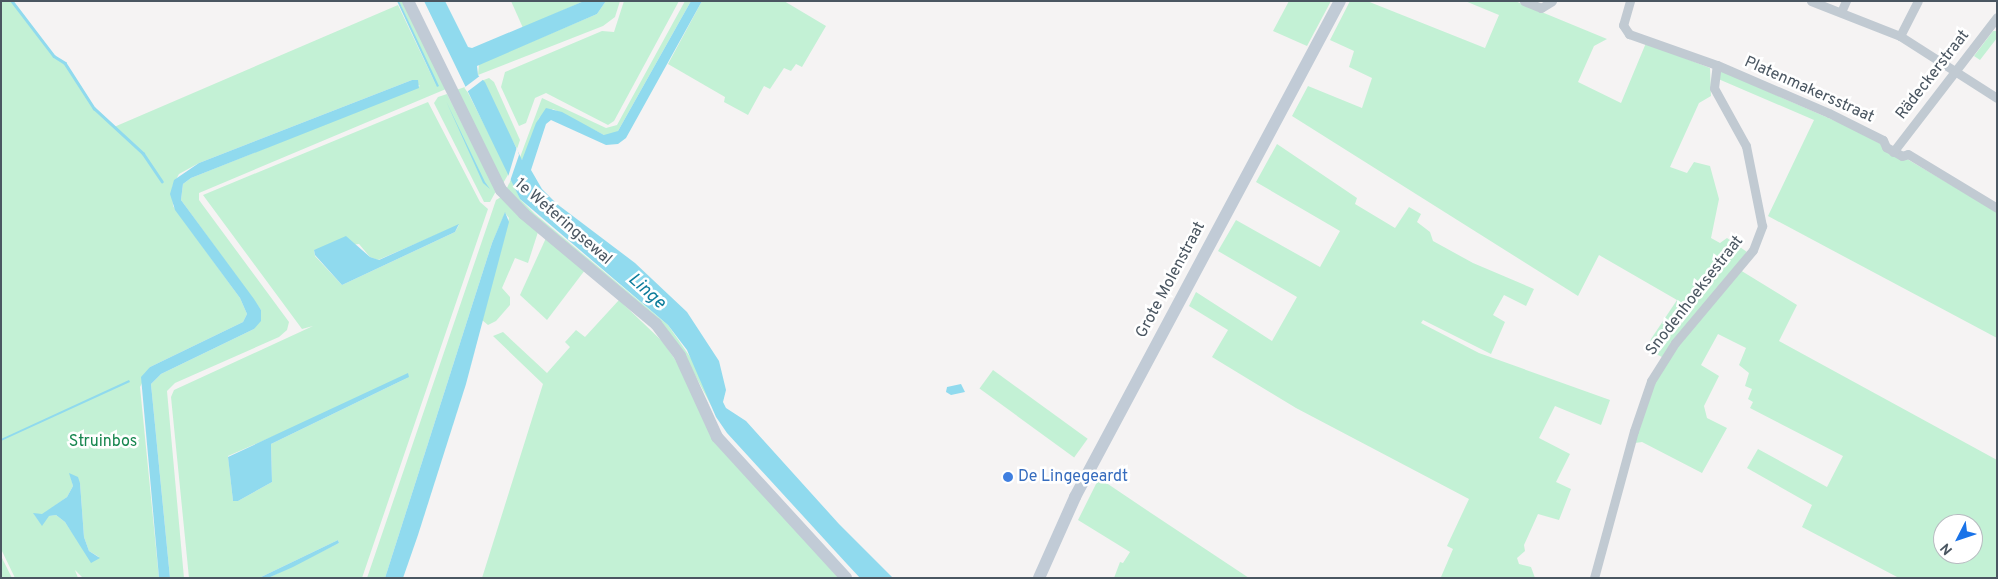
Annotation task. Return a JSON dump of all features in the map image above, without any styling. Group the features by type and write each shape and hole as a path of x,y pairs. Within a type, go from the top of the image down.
{"street":[{"name":"1e Weteringsewal","path":"408,1 501,190 524,214 656,324 685,366 707,419 718,437 846,578"},
{"name":"Grote Molenstraat","path":"1039,578 1075,497 1340,1"},
{"path":"1524,1 1541,8 1552,1"},
{"name":"Platenmakersstraat","path":"1630,1 1624,29 1629,34 1717,65 1829,113 1883,140 1886,148 1893,152 1902,156 1908,154 1997,208"},
{"path":"1811,1 1900,36 1997,98"},
{"path":"1841,12 1846,1"},
{"path":"1900,36 1918,1"},
{"name":"Rädeckerstraat","path":"1893,152 1997,17"},
{"name":"Snodenhoeksestraat","path":"1594,578 1634,431 1651,381 1675,343 1753,250 1762,226 1746,146 1714,88 1717,65"}],"green space":[{"name":"Struinbos","path":"1,1 12,1 54,56 65,63 94,108 114,127 398,5 437,87 399,1 404,1 446,89 199,193 199,200 289,322 287,330 279,337 175,383 167,391 184,578 170,578 151,384 161,374 254,329 261,310 181,200 183,184 191,178 420,86 412,80 199,163 179,174 172,187 173,206 240,298 247,314 243,322 150,367 140,387 159,578 82,577 75,570 78,578 15,578 1,549","holes":["70,474 80,483 84,537 89,551 99,557 92,562 65,522 56,515 48,516 42,525 34,514 42,515 67,497 73,486"]},
{"path":"511,1 584,1 523,28"},
{"path":"606,1 620,1 615,17 603,26 478,75 479,64 597,14"},
{"path":"624,1 679,1 614,121 608,125 546,93 535,98 526,123 519,126 501,87 505,72 602,31 614,32"},
{"path":"685,1 691,1 614,135 604,135 553,109 539,118 524,159 519,160 542,98 606,128 617,125"},
{"path":"702,1 784,1 826,26 802,67 796,64 791,71 784,68 770,89 764,86 748,115 724,102 725,97 668,64"},
{"path":"1289,1 1331,1 1307,46 1273,31"},
{"path":"1350,1 1367,1 1485,48 1499,15 1465,1 1515,1 1607,39 1594,46 1578,82 1621,103 1646,43 1710,68 1711,96 1699,103 1670,167 1687,173 1694,162 1710,166 1719,199 1711,238 1720,243 1727,238 1747,252 1662,357 1648,350 1651,339 1677,300 1599,255 1578,296 1292,116 1308,86 1362,108 1372,78 1349,67 1354,51 1330,40"},
{"path":"1993,31 1997,31 1997,38 1980,60 1974,56"},
{"path":"1721,71 1849,127 1881,144 1883,150 1901,160 1907,159 1997,212 1997,338 1768,216 1814,120 1716,78"},
{"path":"489,78 494,82 520,140 517,149 481,81"},
{"path":"465,87 509,173 502,185 456,90"},
{"path":"447,94 496,191 490,202 484,202 434,103 438,97"},
{"path":"428,102 480,202 488,209 362,578 268,578 339,543 338,540 259,578 189,578 171,397 174,390 313,326 302,329 203,195","holes":["459,225 455,232 342,285 315,256 314,250 359,244 370,257 378,260","409,377 271,444 272,482 238,501 233,501 228,456"]},
{"path":"1277,144 1357,198 1355,204 1395,228 1409,207 1421,214 1417,222 1430,232 1433,241 1473,263 1534,289 1526,306 1504,295 1493,315 1505,322 1491,354 1423,320 1421,323 1479,353 1610,400 1601,425 1555,406 1539,438 1570,454 1556,482 1571,489 1559,520 1538,514 1524,545 1525,551 1517,558 1519,564 1531,567 1535,578 1441,577 1453,549 1447,546 1469,499 1296,408 1212,357 1228,330 1189,306 1196,292 1272,341 1297,297 1218,251 1236,220 1320,267 1340,231 1256,182"},
{"path":"511,179 520,199 535,214 668,325 695,364 712,407 688,362 506,190"},
{"path":"501,197 538,232 528,263 515,258 502,288 510,297 510,305 496,321 488,325 482,320 509,218 505,213 492,243 385,578 367,578 496,200"},
{"path":"546,238 585,270 547,320 520,295"},
{"path":"1740,270 1797,305 1779,341 1997,460 1997,578 1899,578 1802,527 1812,505 1747,468 1758,449 1827,487 1843,456 1750,408 1753,402 1748,399 1752,389 1745,386 1749,373 1739,365 1746,348 1718,334 1701,365 1719,376 1704,406 1707,418 1727,428 1702,473 1642,442 1635,443 1647,400 1661,368"},
{"path":"619,300 663,342 683,371 706,426 841,578 482,578 543,384 493,336 503,332 547,373 570,347 565,342 576,330 585,337"},
{"path":"993,370 1088,439 1074,457 979,389"},
{"path":"1099,478 1249,578 1114,578 1120,562 1123,563 1130,552 1078,520"},
{"path":"1,556 12,578 1,578"}],"water":[{"path":"397,1 399,1 439,86 437,87"},
{"name":"Linge","path":"424,1 445,1 468,47 472,48 584,1 606,1 597,14 477,66 478,75 485,82 522,160 536,123 546,108 562,112 604,135 618,131 691,1 702,1 626,138 618,144 606,145 551,120 546,124 531,170 542,189 557,204 635,263 687,312 719,361 726,390 723,402 726,408 746,421 839,524 893,578 860,578 727,433 716,417 687,350 668,325 520,199"},
{"path":"412,80 418,80 419,88 191,178 183,184 181,200 254,299 261,310 261,321 254,329 161,374 151,384 170,578 159,578 141,377 150,367 243,322 247,314 240,298 175,210 170,194 174,180 199,163"},
{"path":"446,101 485,182 490,189 483,183"},
{"path":"505,212 509,222 466,384 418,535 403,578 385,578 492,243"},
{"path":"459,224 455,232 342,285 315,255 314,250 346,236 370,257 379,260"},
{"path":"408,373 409,377 271,444 272,482 238,501 233,501 228,457"},
{"path":"129,380 130,382 1,441 1,439"},
{"path":"961,384 965,392 951,395 946,392 947,387"},
{"path":"69,473 78,477 80,483 84,537 89,551 100,558 91,563 65,522 56,515 49,516 42,526 33,513 42,514 67,497 73,486"},
{"path":"338,540 339,543 293,567 268,578 259,578"}],"pier":[{"path":"481,75 484,79 467,92 464,88"},
{"path":"517,147 519,155 509,184 508,177"}],"waterway":[{"path":"12,1 54,56 65,63 94,108 143,153 162,181"}],"place":[{"name":"De Lingegeardt","path":"1008,477"}]}
